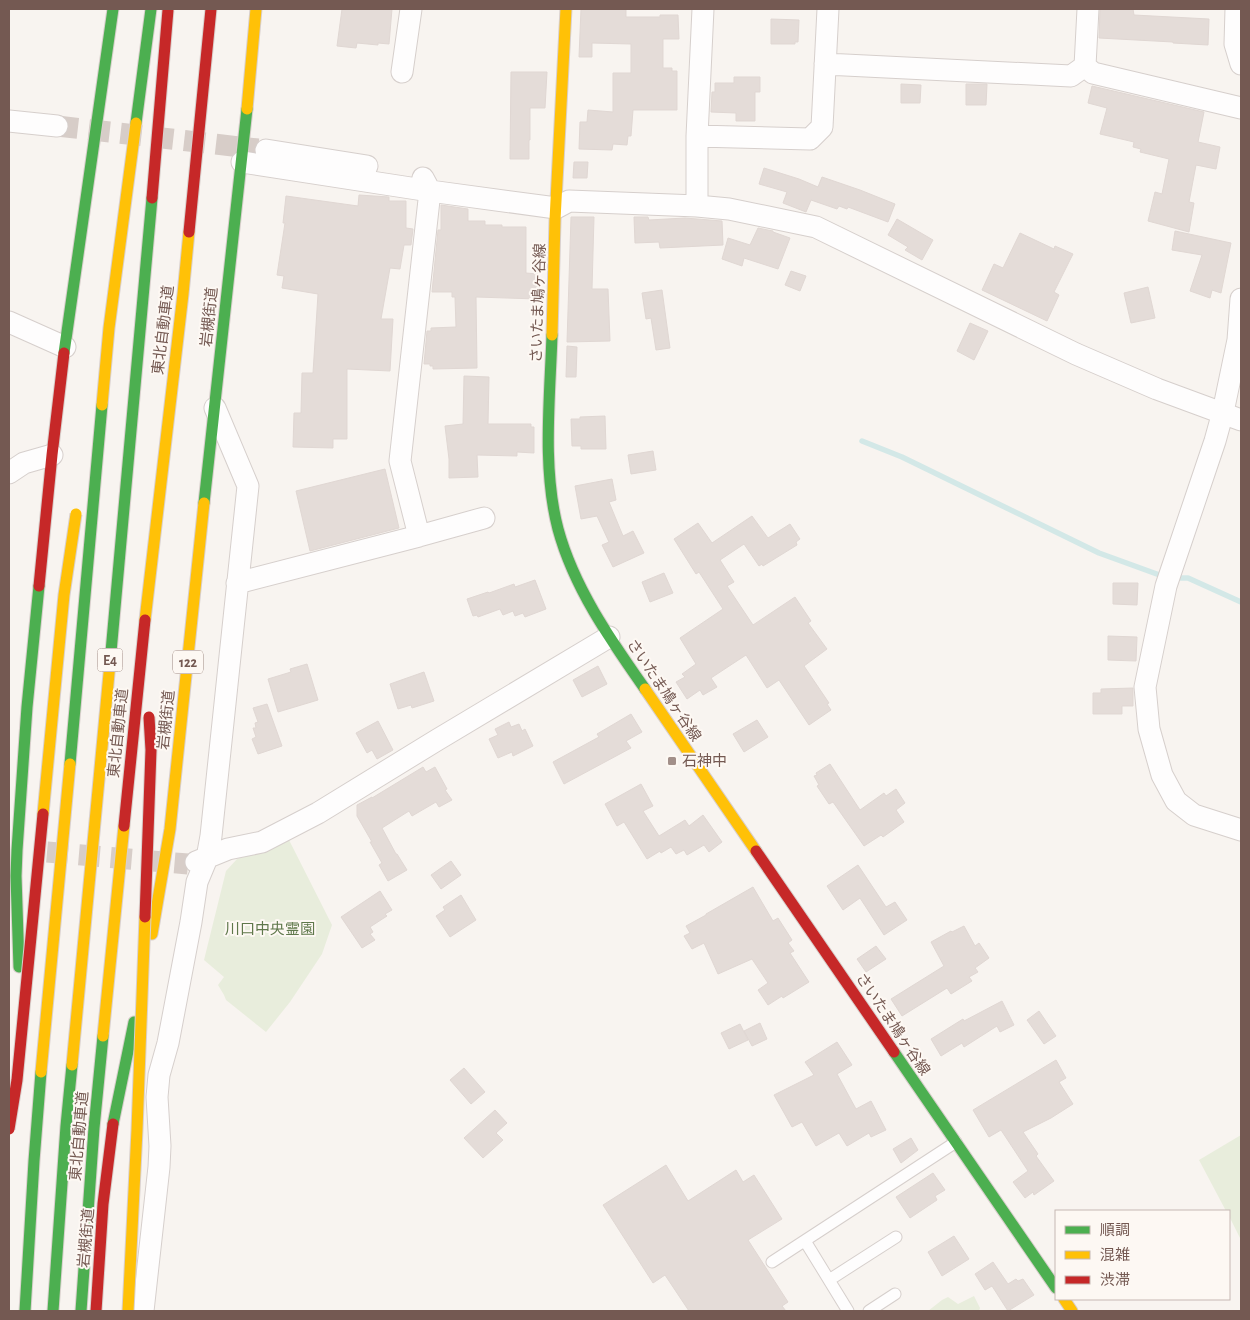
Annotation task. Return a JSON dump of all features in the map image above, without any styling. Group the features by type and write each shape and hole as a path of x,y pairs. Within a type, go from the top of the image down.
{"main road":[{"path":"24,1114 16,850 27,708 52,456 65,347 113,9"},
{"path":"25,1311 42,1063 109,328 151,9"},
{"name":"東北自動車道","path":"53,1311 66,1126 144,299 169,9"},
{"name":"東北自動車道","path":"80,1311 94,1128 145,616 183,294 211,9"},
{"name":"岩槻街道","path":"96,1311 98,1256 108,1165 118,1098 158,904 170,829 214,407 242,162 256,9"},
{"name":"さいたま鳩ヶ谷線","path":"566,9 556,208 550,420 550,469 561,540 574,573 609,637 1055,1287"},
{"path":"87,443 109,328"},
{"path":"9,1129 17,1080 64,594 79,500"},
{"path":"128,1311 137,1130 151,750 145,616"},
{"path":"137,1130 142,1266 148,1311"},
{"path":"24,1143 30,1311"},
{"path":"98,1256 106,1311"},
{"name":"122","path":"85,1311 98,1256"},
{"path":"1065,1300 1072,1311"}],"street":[{"path":"402,72 410,9"},
{"path":"697,206 697,136 704,9"},
{"path":"697,136 810,139 822,127 828,9"},
{"path":"1085,66 1088,9"},
{"path":"1236,9 1236,44 1241,64"},
{"path":"826,64 1071,76 1085,66"},
{"path":"1085,66 1093,73 1241,108"},
{"path":"9,121 57,126"},
{"path":"266,150 421,175 430,191 400,461 419,536"},
{"path":"242,162 556,208 569,201 697,206 729,209 816,227 1076,354 1157,389 1232,416"},
{"path":"1241,299 1232,416 1215,441 1166,586 1145,687 1149,729 1162,775 1176,801 1194,815 1241,830"},
{"path":"9,322 65,347"},
{"path":"144,1311 159,1167 160,1146 157,1097 159,1075 191,922 198,861 211,836 248,486 214,407"},
{"path":"9,473 24,463 52,456"},
{"path":"238,583 484,518"},
{"path":"198,861 228,849 262,842 318,813 609,637"}],"lane":[{"path":"772,1262 956,1142"},
{"path":"829,1280 896,1237"},
{"path":"805,1241 848,1311"},
{"path":"869,1311 895,1294"}],"green space":[{"name":"川口中央霊園","path":"289,840 332,925 322,954 290,1002 266,1032 226,1000 218,985 224,977 204,960 226,871 237,859"},
{"path":"1241,1135 1241,1240 1230,1218 1230,1210 1225,1210 1199,1160"},
{"path":"974,1296 980,1308 979,1311 928,1311 948,1297 958,1304"}],"building":[{"path":"342,9 392,9 389,44 357,43 356,48 337,46"},
{"path":"581,9 626,9 626,17 678,15 679,39 663,39 663,68 672,68 672,71 677,71 677,110 633,110 631,136 628,136 627,145 613,144 612,150 579,149 580,122 587,122 588,110 613,112 613,73 631,73 631,44 592,43 592,57 579,57"},
{"path":"1100,9 1133,9 1134,15 1209,19 1208,45 1099,38"},
{"path":"771,19 799,20 798,42 795,42 795,44 771,44"},
{"path":"511,72 547,72 545,108 530,108 529,159 510,159"},
{"path":"734,77 760,77 760,92 755,92 755,121 736,121 736,113 711,112 712,92 715,92 715,83 734,83"},
{"path":"901,84 921,85 920,103 901,103"},
{"path":"966,84 987,84 986,105 966,105"},
{"path":"1092,86 1204,112 1198,142 1220,147 1216,169 1196,165 1189,202 1194,203 1189,232 1148,221 1155,192 1162,194 1169,159 1140,152 1141,149 1133,147 1134,142 1100,134 1107,108 1088,103"},
{"path":"574,162 588,162 587,178 573,178"},
{"path":"764,168 818,187 822,177 895,204 888,222 848,207 847,209 839,206 837,209 811,200 806,212 783,203 787,192 759,184"},
{"path":"359,195 389,197 389,201 406,201 406,228 413,229 411,245 404,245 400,269 390,268 381,319 393,319 390,371 347,369 347,439 333,439 333,448 293,447 294,413 301,413 302,373 313,373 318,294 282,288 284,276 277,275 285,223 283,223 286,196 358,206"},
{"path":"441,205 468,209 468,221 485,221 485,225 502,225 502,227 526,227 526,273 538,274 537,299 476,297 477,368 433,369 433,366 430,366 430,364 424,364 427,331 431,331 431,328 456,327 455,297 452,297 452,292 432,292 438,230 441,230"},
{"path":"571,217 594,217 592,289 608,289 610,341 567,342"},
{"path":"634,217 648,217 649,220 685,218 722,221 723,245 660,248 659,242 635,243"},
{"path":"897,219 933,240 922,260 905,250 908,247 888,235"},
{"path":"758,228 773,231 790,238 778,269 744,258 742,266 722,259 728,238 750,245"},
{"path":"1175,231 1231,243 1221,293 1212,290 1210,298 1190,291 1202,255 1172,250"},
{"path":"1020,233 1054,249 1055,246 1073,254 1054,292 1059,295 1047,321 982,290 994,264 1003,268"},
{"path":"791,271 806,276 800,291 785,285"},
{"path":"1148,287 1155,318 1131,323 1124,293"},
{"path":"662,290 670,348 656,350 651,318 646,319 642,293"},
{"path":"970,323 988,331 974,360 957,351"},
{"path":"567,346 577,347 576,377 566,377"},
{"path":"464,376 489,377 488,424 531,424 531,427 534,427 534,453 517,452 517,456 477,455 478,477 449,478 445,426 463,424"},
{"path":"605,416 606,449 581,449 581,446 572,446 571,419"},
{"path":"653,451 656,470 631,474 628,455"},
{"path":"385,469 399,528 310,551 296,491"},
{"path":"612,479 616,500 609,502 623,536 633,531 644,553 613,567 602,545 609,542 597,516 581,519 575,486"},
{"path":"752,516 768,538 790,524 800,539 796,542 797,545 763,566 762,564 759,566 744,544 720,560 734,582 727,586 753,625 795,597 811,621 808,623 827,649 804,666 829,703 827,704 831,710 809,725 779,680 767,688 746,655 711,678 717,687 703,695 700,690 687,699 676,682 685,677 682,674 696,664 680,638 723,609 699,572 696,574 674,539 698,523 712,543"},
{"path":"664,573 673,593 650,602 642,582"},
{"path":"535,580 546,609 525,617 523,613 515,616 513,611 503,615 500,609 478,617 477,615 473,616 467,599 514,584 515,587"},
{"path":"1113,583 1138,583 1137,605 1113,604"},
{"path":"1108,636 1137,637 1136,661 1108,660"},
{"path":"307,664 318,700 278,712 268,679 291,672 290,669"},
{"path":"598,666 607,684 582,697 573,680"},
{"path":"424,672 434,701 412,708 411,705 398,709 390,684"},
{"path":"1133,688 1133,706 1122,706 1122,714 1093,714 1093,693 1101,693 1101,689"},
{"path":"267,704 282,746 258,754 252,739 256,737 253,728 256,728 255,723 258,722 253,708"},
{"path":"631,714 642,732 626,741 631,748 564,784 553,762 599,737 597,734"},
{"path":"757,720 768,737 744,752 733,734"},
{"path":"378,721 393,750 377,759 372,750 367,753 356,733"},
{"path":"509,722 511,727 519,724 522,731 525,729 533,746 513,756 512,752 498,758 489,739 498,735 495,729"},
{"path":"830,764 860,810 884,793 886,796 896,789 905,803 896,810 904,822 883,837 881,835 864,846 833,802 829,804 817,786 819,785 814,776"},
{"path":"423,767 426,772 435,767 447,789 445,790 452,800 439,807 436,802 412,816 409,811 382,828 407,870 388,881 379,865 382,863 370,842 372,842 357,816 357,805"},
{"path":"641,784 653,806 643,811 659,836 685,820 689,826 703,815 722,842 709,852 704,845 687,855 684,850 676,854 671,847 647,859 624,822 617,826 605,804"},
{"path":"451,861 461,875 441,889 431,875"},
{"path":"858,865 886,907 895,902 907,920 884,935 860,898 843,910 827,886"},
{"path":"753,887 773,921 778,918 792,940 788,943 794,951 790,953 809,982 768,1005 758,990 768,983 752,959 718,974 704,943 692,949 684,936 690,933 686,926"},
{"path":"380,891 392,910 385,914 387,916 370,927 373,932 370,934 375,940 362,948 341,917"},
{"path":"461,895 476,920 450,937 436,916 445,910 443,907"},
{"path":"964,926 975,946 979,943 989,958 975,968 978,972 969,977 972,981 951,994 947,988 902,1016 891,999 944,966 931,942"},
{"path":"876,946 886,959 866,972 857,959"},
{"path":"1002,1001 1014,1025 1000,1032 997,1026 964,1047 962,1043 941,1056 931,1039 963,1019 964,1021"},
{"path":"1039,1011 1056,1036 1044,1044 1027,1020"},
{"path":"760,1023 767,1039 752,1046 744,1031"},
{"path":"740,1024 748,1040 729,1049 721,1033"},
{"path":"837,1042 852,1065 837,1074 856,1109 871,1101 886,1130 871,1137 869,1133 847,1146 839,1133 816,1146 802,1122 792,1127 774,1095 814,1075 805,1062"},
{"path":"1056,1060 1066,1078 1059,1082 1073,1104 1023,1132 1038,1154 1036,1156 1054,1181 1034,1195 1033,1192 1025,1198 1013,1182 1028,1171 1001,1130 989,1137 973,1110"},
{"path":"464,1068 485,1092 471,1104 450,1080"},
{"path":"495,1110 507,1123 496,1133 503,1140 483,1158 464,1138"},
{"path":"911,1138 918,1150 901,1163 893,1149"},
{"path":"666,1165 688,1201 736,1170 743,1182 754,1175 782,1219 748,1240 788,1302 782,1306 786,1311 689,1311 665,1275 653,1283 603,1205"},
{"path":"933,1173 945,1190 935,1196 937,1200 910,1218 896,1197"},
{"path":"954,1236 969,1259 942,1276 928,1252"},
{"path":"993,1262 1008,1284 1016,1279 1018,1281 1023,1279 1034,1295 1008,1311 992,1286 985,1290 975,1274"}],"waterway":[{"path":"862,441 902,457 1099,553 1165,577"},
{"path":"1175,578 1188,578 1241,602"}],"tunnel":[{"path":"57,126 258,149"},
{"path":"47,852 188,864"}],"traffic: fast":[{"path":"64,353 113,9"},
{"path":"136,123 151,9"},
{"path":"204,503 247,109"},
{"path":"110,663 152,198"},
{"path":"552,335 548,433 550,482 558,529 573,572 583,592 606,632 645,689"},
{"path":"70,764 102,405"},
{"path":"19,967 17,850 27,707 39,586"},
{"path":"113,1124 134,1022"},
{"path":"81,1311 94,1128 103,1036"},
{"path":"894,1052 1055,1287"},
{"path":"53,1311 72,1065"},
{"path":"25,1311 41,1072"}],"traffic: slow":[{"path":"247,109 256,9"},
{"path":"552,335 555,220 566,9"},
{"path":"102,405 109,328 136,123"},
{"path":"145,620 189,232"},
{"path":"152,934 170,829 204,503"},
{"path":"43,814 64,595 76,514"},
{"path":"72,1065 110,663"},
{"path":"645,689 756,851"},
{"path":"41,1072 70,764"},
{"path":"103,1036 124,826"},
{"path":"128,1311 145,917"},
{"path":"1065,1300 1072,1311"}],"traffic: jam":[{"path":"189,232 211,9"},
{"path":"152,198 168,10"},
{"path":"39,586 64,353"},
{"path":"124,826 145,620"},
{"path":"145,917 151,750 149,717"},
{"path":"9,1129 17,1080 43,814"},
{"path":"756,851 894,1052"},
{"path":"96,1311 103,1204 113,1124"}],"place":[{"name":"石神中","path":"672,761"}]}
